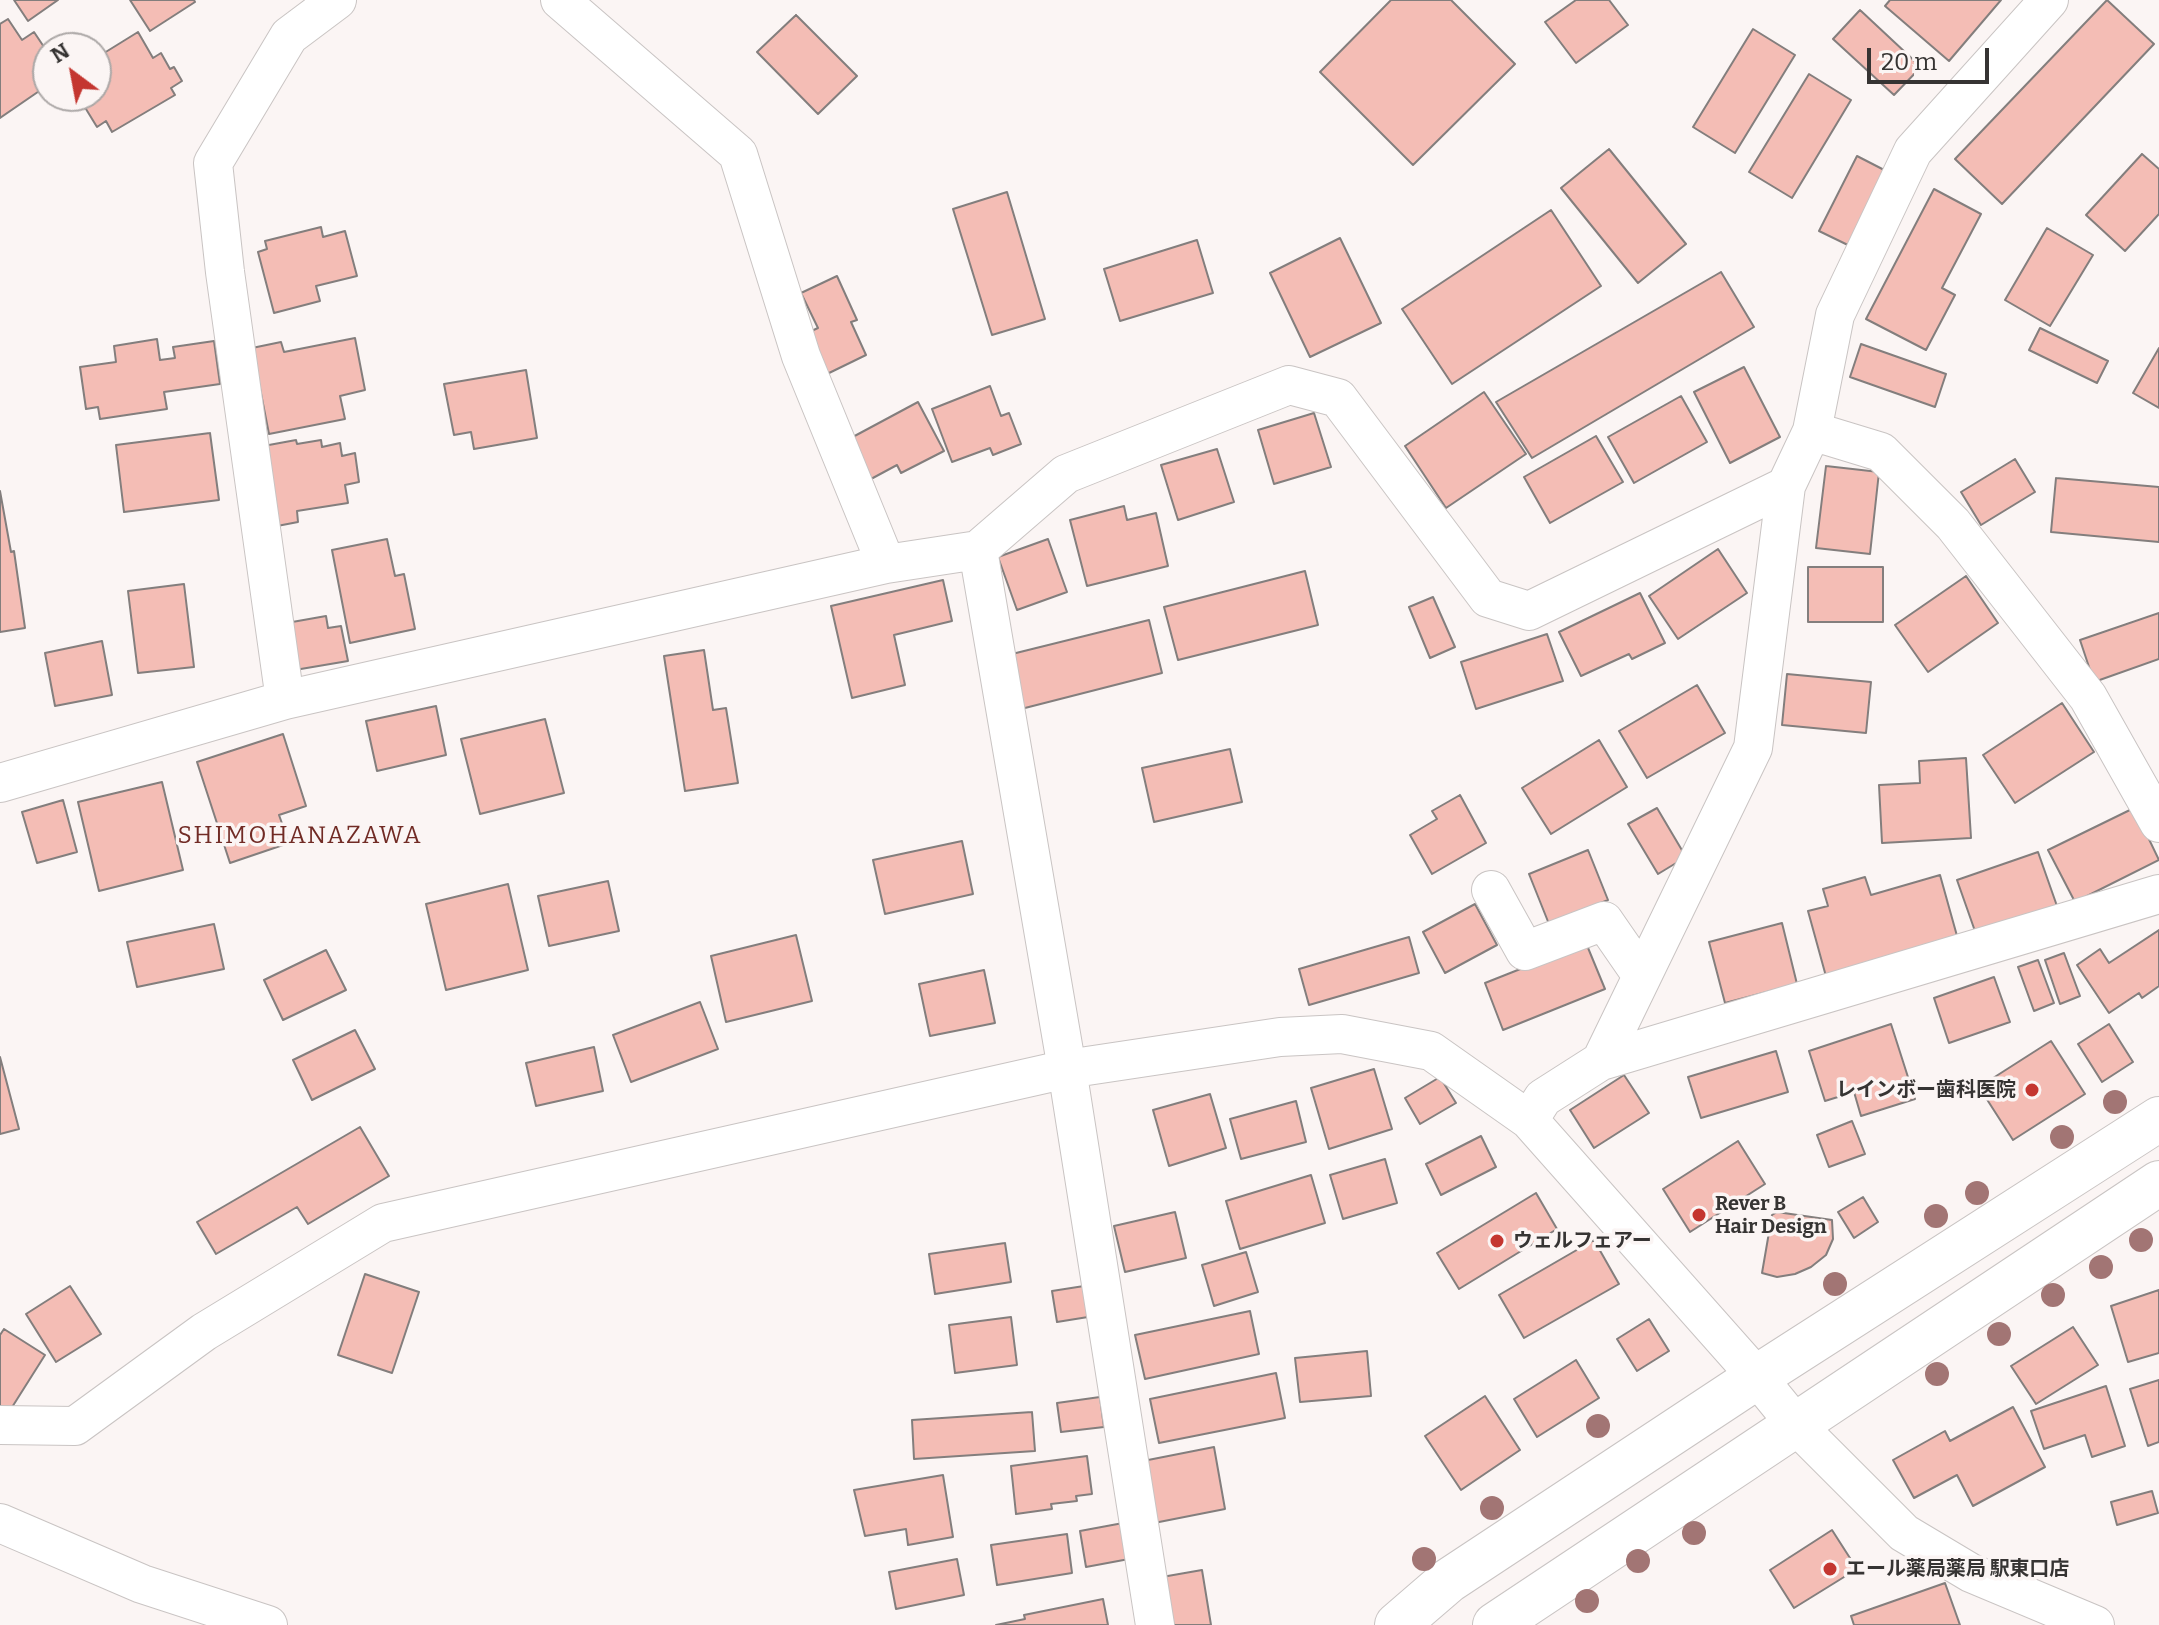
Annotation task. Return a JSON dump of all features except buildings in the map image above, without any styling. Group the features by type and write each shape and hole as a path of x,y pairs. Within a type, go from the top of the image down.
{"street":[{"path":"285,700 225,272 213,163 289,36 337,0"},
{"path":"560,0 738,154 801,356 886,564"},
{"path":"1601,1061 1753,748 1786,486 1812,431 1835,315 1913,151 2049,0"},
{"path":"0,783 285,700 886,564 978,550 1066,474 1289,385 1338,398 1488,598 1529,611 1786,486"},
{"path":"1812,431 1881,452 1953,524 2088,697 2159,823"},
{"path":"978,550 1067,1069 1155,1625"},
{"path":"1491,890 1525,951 1604,921 1642,976"},
{"path":"1529,1120 1543,1098 1601,1061 2159,894"},
{"path":"0,1425 75,1426 204,1332 383,1223 1067,1069 1280,1037 1342,1034 1431,1051 1529,1120 1797,1426 1904,1533 1971,1573 2095,1625"},
{"path":"1397,1625 1448,1581 1757,1377 2159,1119"},
{"path":"1495,1625 2159,1183"},
{"path":"0,1523 142,1584 268,1625"}],"place":[{"name":"レインボー歯科医院","path":"2032,1090"},
{"name":"Rever B Hair Design","path":"1699,1215"},
{"name":"ウェルフェアー","path":"1497,1241"},
{"name":"エール薬局薬局 駅東口店","path":"1830,1569"}],"district":[{"name":"SHIMOHANAZAWA","path":"300,836"}]}
